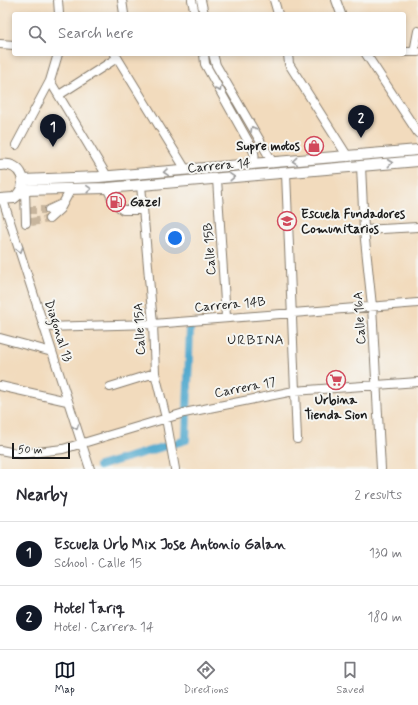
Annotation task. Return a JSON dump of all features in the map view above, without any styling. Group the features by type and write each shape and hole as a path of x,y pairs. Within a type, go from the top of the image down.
{"main road":[{"name":"Carrera 14","path":"23,187 106,176 418,150"},
{"name":"Carrera 14","path":"23,187 71,190 107,188 418,161"},
{"path":"1,163 16,167 23,187 14,198 1,199"}],"street":[{"path":"58,0 58,12"},
{"path":"122,0 124,12"},
{"path":"192,0 195,12"},
{"path":"201,0 204,12"},
{"path":"274,0 277,12"},
{"path":"336,0 341,12"},
{"path":"416,52 418,31"},
{"path":"0,42 12,45"},
{"path":"16,145 50,81 57,56"},
{"path":"59,95 116,56 186,170"},
{"path":"204,56 206,64 253,150 255,155 254,161 251,165"},
{"path":"214,56 216,65 273,163"},
{"path":"288,56 289,64 348,156"},
{"path":"367,56 418,133"},
{"path":"50,81 106,176"},
{"name":"Calle 16A","path":"361,166 364,230 372,306 381,469"},
{"path":"286,173 297,439"},
{"name":"Calle 15B","path":"217,179 226,317"},
{"name":"Calle 15A","path":"141,185 153,324 155,373 166,418 175,469"},
{"path":"13,229 28,222 23,187"},
{"path":"107,188 112,198"},
{"path":"49,219 63,203 71,190"},
{"name":"Diagonal 13","path":"1,199 13,229 90,469"},
{"path":"48,210 63,203"},
{"path":"119,207 123,210 143,210"},
{"path":"364,230 418,227"},
{"name":"Carrera 14B","path":"44,327 153,324 226,317 418,303"},
{"path":"0,338 52,352"},
{"path":"110,387 155,373"},
{"name":"Carrera 17","path":"0,450 21,454 82,444 184,413 294,391 418,382"},
{"path":"0,386 67,401"}],"waterway":[{"path":"99,466 186,440 190,328"}],"tunnel":[{"path":"28,210 49,210"},
{"path":"31,222 49,219"}],"place":[{"name":"Hotel Tariq","path":"361,138"},
{"name":"Supre motos","path":"314,146"},
{"name":"Escuela Urb Mix Jose Antonio Galan","path":"53,147"},
{"name":"Gazel","path":"116,202"},
{"name":"Escuela Fundadores Comunitarios","path":"287,221"},
{"name":"Urbina Tienda Sion","path":"336,380"}],"district":[{"name":"URBINA","path":"256,340"}]}
